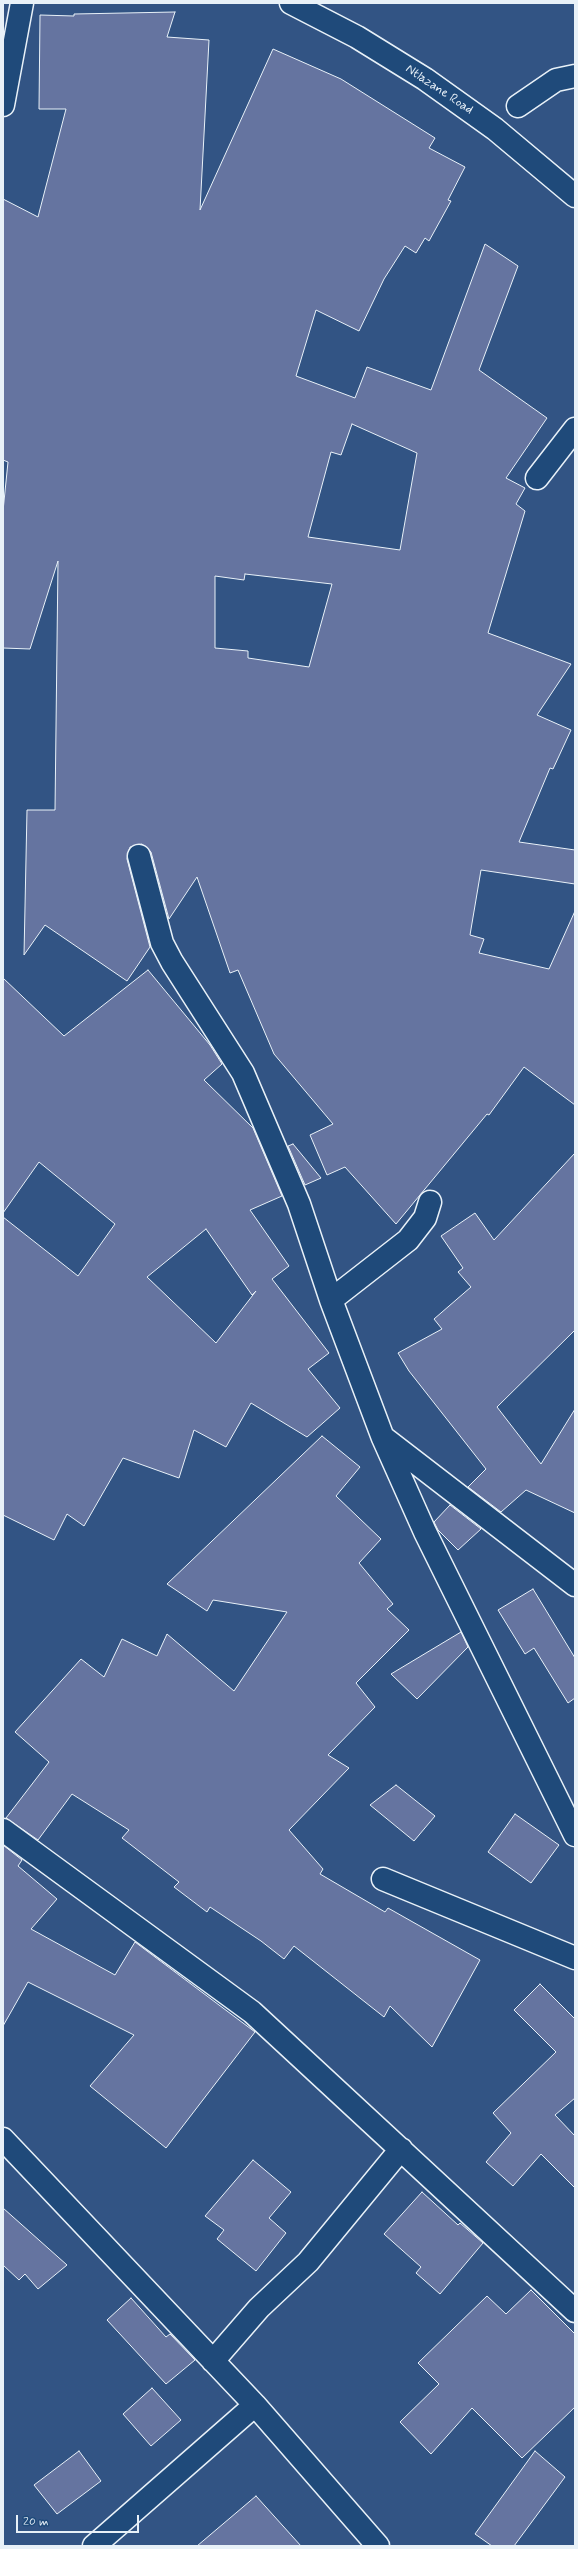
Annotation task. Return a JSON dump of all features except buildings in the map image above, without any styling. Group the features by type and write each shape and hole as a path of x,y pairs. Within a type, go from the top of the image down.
{"street":[{"path":"3,105 22,3"},
{"name":"Ntlazane Road","path":"291,3 357,37 425,79 495,129 575,196"},
{"path":"518,106 556,80 575,76"},
{"path":"537,478 575,429"},
{"path":"139,856 162,943 172,962 243,1072 299,1204 331,1300 383,1438 425,1532 575,1835"},
{"path":"331,1300 408,1240 425,1218 430,1202"},
{"path":"383,1438 575,1585"},
{"path":"3,1830 252,2012 575,2311"},
{"path":"383,1879 575,1958"},
{"path":"3,2139 255,2405 378,2546"},
{"path":"213,2361 259,2308 308,2262 401,2149"},
{"path":"94,2546 255,2405"}]}
